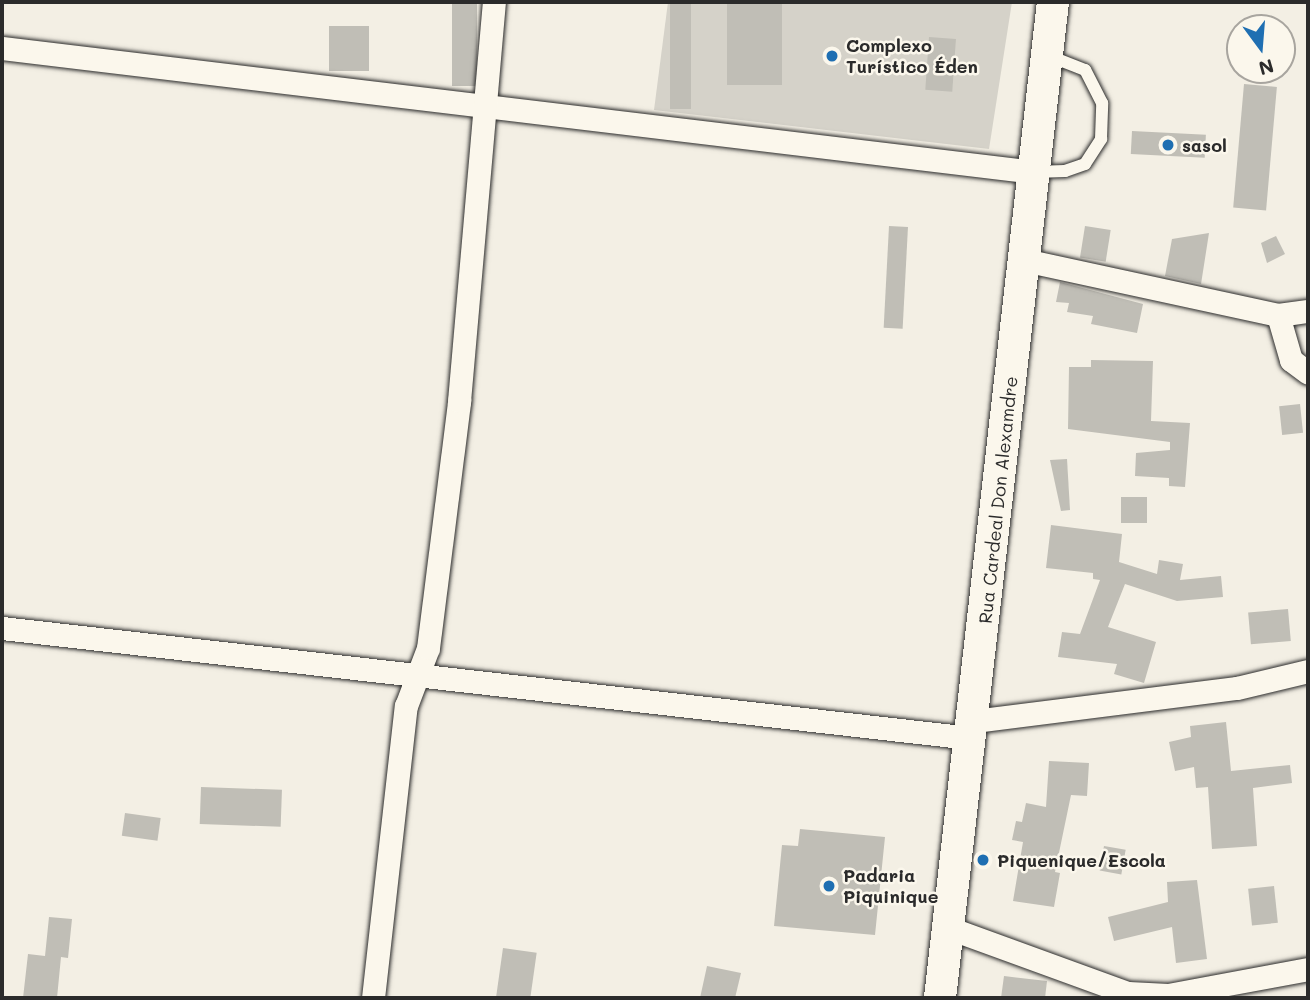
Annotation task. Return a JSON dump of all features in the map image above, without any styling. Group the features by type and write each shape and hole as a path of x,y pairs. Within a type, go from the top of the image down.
{"main road":[{"name":"Rua Cardeal Don Alexamdre","path":"940,998 1053,2"}],"street":[{"path":"373,998 406,706 414,678 428,648 457,415 494,2"},
{"path":"2,48 1034,172"},
{"path":"1024,260 1278,315 1308,311"},
{"path":"1278,315 1291,360 1308,373"},
{"path":"2,628 414,678 972,730 1237,688 1308,671"},
{"path":"949,928 1128,993 1217,993 1308,969"}],"lane":[{"path":"1034,172 1065,171 1085,164 1101,139 1102,103 1085,71 1047,55"}],"shaded area":[{"name":"Complexo Turístico Éden","path":"668,2 1012,2 989,149 654,110"}],"building":[{"path":"452,2 477,2 477,86 452,86"},
{"path":"670,2 691,2 691,109 670,109"},
{"path":"727,2 782,2 782,85 727,85"},
{"path":"329,26 369,26 369,71 329,71"},
{"name":"Complexo Turístico Éden","path":"929,37 956,39 952,92 925,90"},
{"path":"1244,84 1277,87 1266,210 1233,208"},
{"name":"sasol","path":"1132,131 1206,135 1205,158 1131,154"},
{"path":"889,226 908,227 903,329 884,328"},
{"path":"1085,226 1111,230 1106,262 1080,258"},
{"path":"1209,233 1201,284 1165,276 1172,239"},
{"path":"1276,236 1285,254 1267,263 1261,243"},
{"path":"1060,282 1143,304 1137,333 1091,324 1093,316 1067,312 1069,303 1056,302"},
{"path":"1091,360 1153,361 1151,421 1190,423 1185,487 1169,486 1169,478 1135,476 1136,453 1170,450 1170,442 1068,429 1069,367 1091,367"},
{"path":"1300,404 1303,433 1282,435 1279,406"},
{"path":"1067,459 1070,510 1061,511 1050,460"},
{"path":"1121,497 1147,497 1147,523 1121,523"},
{"path":"1051,525 1122,534 1119,562 1157,574 1159,560 1183,564 1180,580 1221,576 1223,597 1177,601 1125,584 1108,627 1156,642 1144,683 1114,674 1117,664 1058,657 1062,632 1080,634 1100,580 1093,579 1093,573 1046,568"},
{"path":"1288,609 1291,641 1251,644 1248,612"},
{"path":"1226,722 1231,771 1290,765 1292,783 1253,788 1257,846 1212,849 1208,787 1196,788 1194,767 1175,771 1169,742 1191,737 1190,726"},
{"path":"1049,761 1089,763 1087,796 1071,795 1055,872 1060,873 1054,907 1013,901 1023,842 1012,840 1016,821 1022,822 1026,803 1046,807"},
{"path":"201,787 282,790 281,827 200,824"},
{"path":"125,813 161,818 157,841 122,836"},
{"name":"Padaria Piquinique","path":"800,829 885,837 875,935 774,926 782,845 798,846"},
{"path":"1104,846 1126,850 1121,874 1100,871"},
{"path":"1197,880 1207,959 1176,963 1172,927 1114,941 1108,917 1168,902 1167,882"},
{"path":"1274,886 1278,923 1252,926 1248,889"},
{"path":"49,917 72,919 68,958 61,957 57,998 23,998 28,954 45,956"},
{"path":"503,948 537,953 530,998 496,998"},
{"path":"707,966 741,973 735,998 700,998"},
{"path":"1004,976 1047,981 1045,998 1001,998"}],"place":[{"name":"Complexo Turístico Éden","path":"832,56"},
{"name":"sasol","path":"1168,145"},
{"name":"Piquenique/Escola","path":"983,860"},
{"name":"Padaria Piquinique","path":"829,886"}]}
